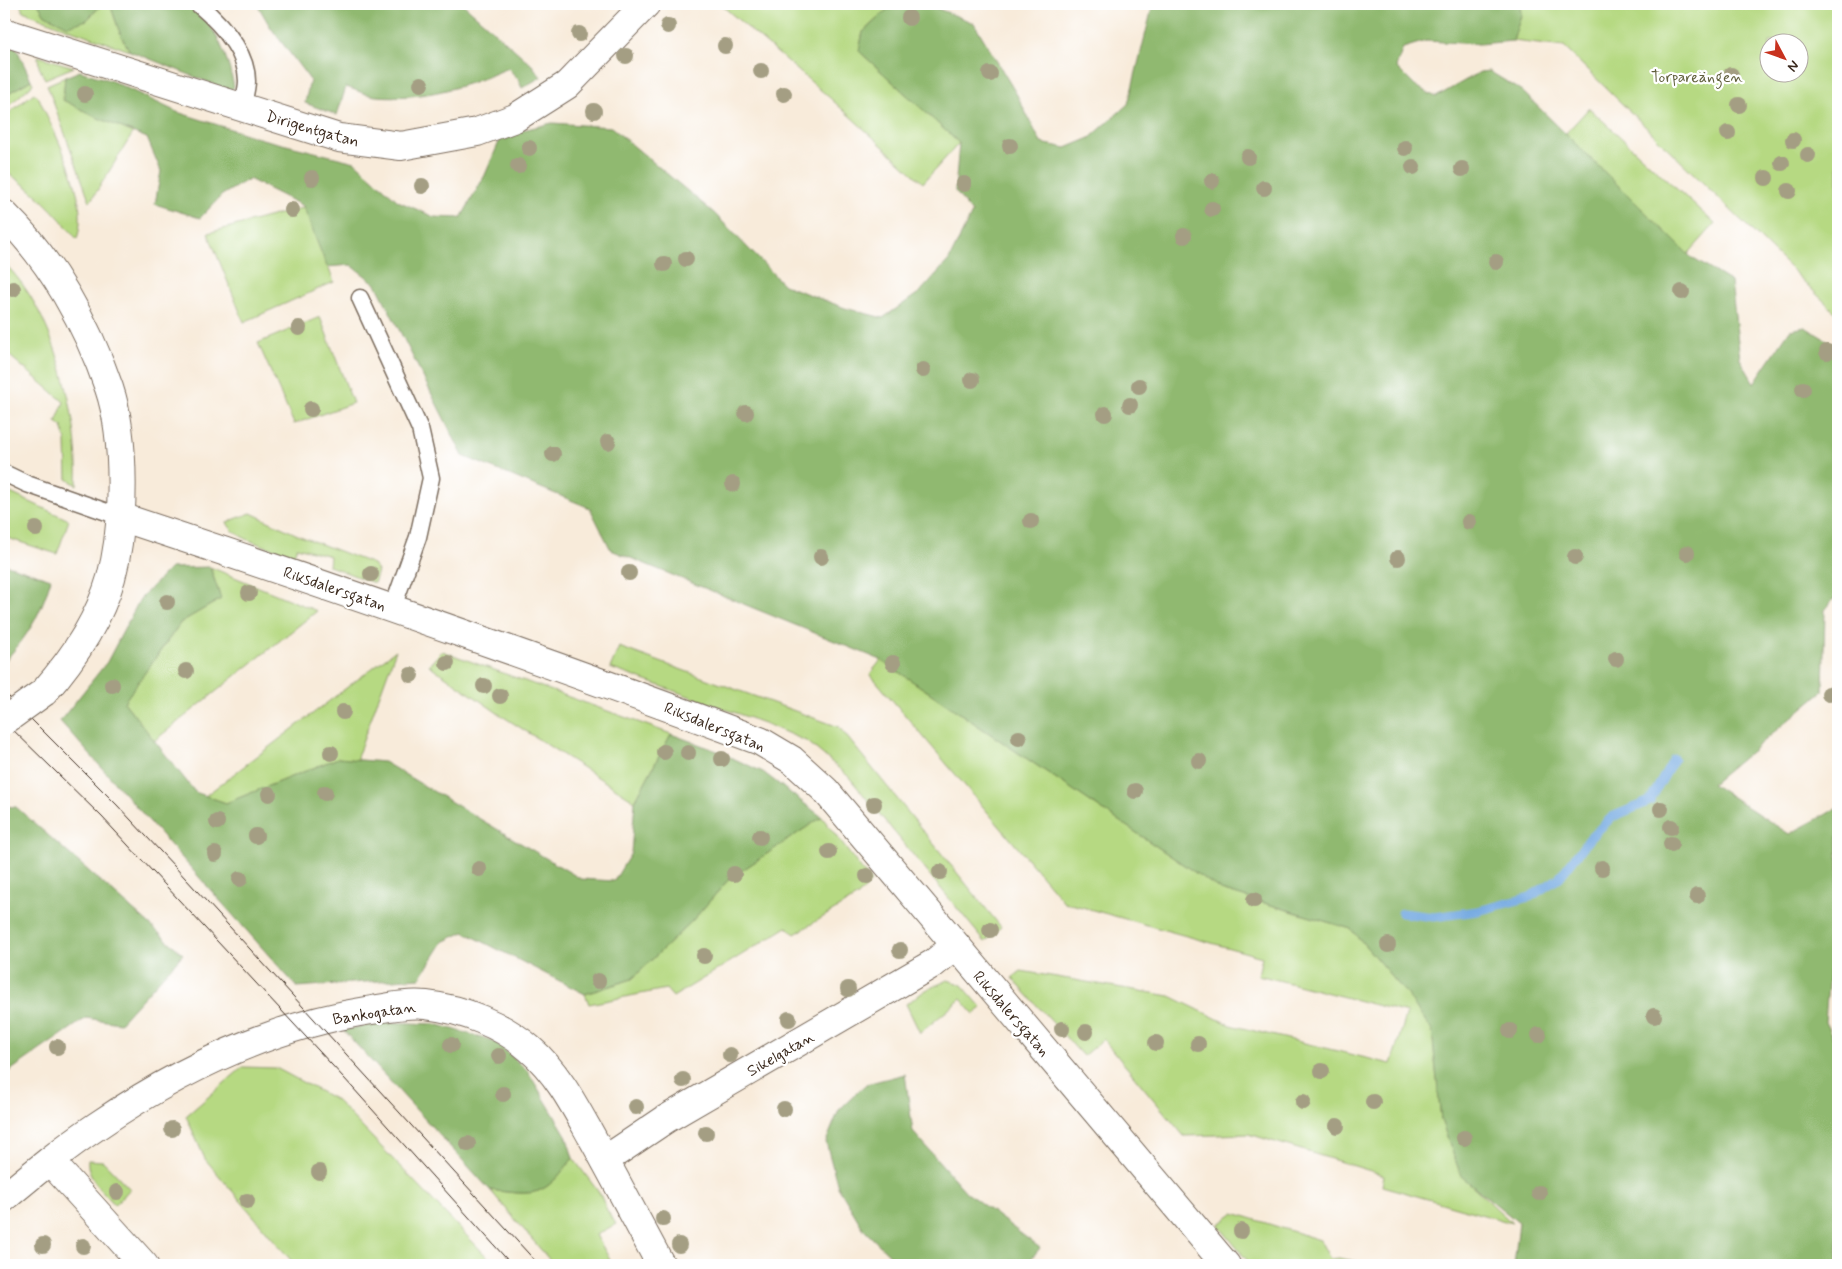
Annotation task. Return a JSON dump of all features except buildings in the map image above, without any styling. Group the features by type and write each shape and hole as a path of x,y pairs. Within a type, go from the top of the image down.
{"street":[{"name":"Dirigentgatan","path":"4,32 339,138 371,144 401,146 477,132 515,118 567,85 646,4"},
{"path":"4,214 36,250 75,310 109,388 119,432 121,517 111,579 89,629 68,665 44,692 4,720"},
{"name":"Riksdalersgatan","path":"121,517 393,607 760,741 792,760 825,790 954,946 1226,1265"},
{"name":"Sikelgatan","path":"605,1160 666,1119 934,963 954,946"},
{"name":"Bankogatan","path":"4,1198 97,1126 159,1087 268,1036 352,1013 425,1005 462,1012 500,1029 529,1048 554,1073 605,1160 661,1265"},
{"path":"50,1161 144,1265"}],"lane":[{"path":"198,4 228,32 244,66 247,81 242,108"},
{"path":"360,298 420,429 431,478 418,537 393,607"},
{"path":"4,473 27,484 121,517"}],"green space":[{"path":"173,3 188,5 197,11 213,29 219,41 234,87 230,90 225,89 130,51 121,36 110,4"},
{"path":"20,4 38,4 45,15 87,20 102,4 110,4 121,36 130,51 23,11"},
{"path":"38,4 102,4 87,20 68,26 45,15"},
{"path":"257,4 463,4 532,65 541,77 522,88 518,79 508,68 444,91 393,97 365,94 346,87 337,115 305,103 310,80 271,28"},
{"path":"720,4 893,4 863,32 859,51 959,143 923,183 830,98"},
{"path":"893,4 926,4 974,23 1017,95 1041,143 1066,148 1090,138 1128,104 1153,4 1520,4 1521,15 1513,41 1479,44 1426,41 1403,48 1396,67 1415,86 1436,97 1480,72 1489,71 1522,91 1692,258 1731,282 1740,359 1754,383 1790,330 1805,327 1838,347 1838,594 1825,610 1823,691 1712,784 1789,834 1838,808 1838,916 1829,972 1825,1022 1838,1048 1838,1265 1514,1265 1519,1223 1461,1176 1441,1120 1432,1030 1405,992 1351,929 1221,890 881,660 611,550 590,508 463,456 376,284 351,265 327,267 303,206 249,179 222,195 200,218 155,204 161,171 147,138 98,118 63,100 65,77 80,71 112,81 177,112 262,139 355,162 398,201 434,217 461,218 485,175 502,135 552,123 611,127 714,213 784,285 845,308 883,318 920,292 949,260 972,213 955,191 959,143 859,51 863,32"},
{"name":"Torpareängen","path":"1520,4 1838,4 1838,315 1564,47 1513,41 1521,15"},
{"path":"16,47 31,80 4,96 4,48"},
{"path":"38,56 74,67 45,79 39,67"},
{"path":"65,77 63,100 133,133 90,202 47,85"},
{"path":"31,80 33,84 4,110 4,96"},
{"path":"34,93 39,98 62,148 75,186 80,222 77,239 61,220 25,185 4,171 4,117"},
{"path":"1589,108 1715,224 1672,272 1545,156"},
{"path":"305,207 334,282 244,322 208,233"},
{"path":"4,263 22,284 37,308 61,367 74,428 77,485 67,479 66,441 62,426 56,422 64,402 4,351"},
{"path":"320,317 353,403 294,424 258,343"},
{"path":"4,490 69,520 57,554 4,537"},
{"path":"251,513 300,536 373,564 378,571 374,583 329,566 330,556 297,547 294,554 291,554 237,534 227,522"},
{"path":"4,564 51,579 43,604 33,624 4,662"},
{"path":"210,567 317,611 154,741 124,702 181,622 221,599"},
{"path":"210,567 221,599 181,622 124,702 195,792 226,803 338,758 384,762 581,879 614,881 631,853 635,801 671,734 717,751 763,772 822,817 729,879 693,920 632,979 585,994 464,932 443,942 420,978 297,987 60,721 107,662 140,599 170,568"},
{"path":"619,647 839,727 1001,927 985,942 848,776 808,742 764,723 610,668"},
{"path":"396,650 356,760 338,758 226,803 205,796"},
{"path":"442,651 671,734 635,801 499,714 429,665"},
{"path":"881,660 1221,890 1351,929 1405,992 1432,1030 1441,1120 1461,1175 1512,1223 1382,1186 1384,1175 1249,1134 1184,1136 1103,1039 1083,1056 1012,978 1021,971 1170,996 1230,1025 1391,1064 1407,1013 1258,975 1262,957 1064,902 870,674"},
{"path":"4,806 16,807 183,954 120,1023 86,1018 4,1075"},
{"path":"822,817 871,882 858,896 795,934 787,927 673,997 666,989 589,1004 585,994 632,979 693,920 729,879"},
{"path":"948,980 962,985 982,1008 974,1014 961,999 920,1033 906,1004 926,990"},
{"path":"384,1022 435,1024 494,1041 527,1070 566,1135 573,1158 563,1171 546,1187 538,1191 519,1193 490,1190 343,1030"},
{"path":"243,1067 276,1068 336,1100 495,1265 295,1265 205,1159 186,1116"},
{"path":"905,1074 913,1132 966,1192 1040,1248 1026,1265 900,1265 864,1230 838,1187 826,1142 839,1110 866,1084"},
{"path":"573,1158 600,1194 616,1224 596,1235 613,1265 554,1265 490,1190 519,1193 538,1191 554,1180"},
{"path":"88,1160 103,1161 130,1189 115,1205 93,1179 88,1167"},
{"path":"1234,1213 1320,1240 1330,1259 1339,1258 1376,1265 1251,1265 1218,1225"}],"waterway":[{"path":"1402,913 1434,917 1478,911 1530,897 1559,878 1590,838 1612,817 1650,801 1674,759"}],"tram line":[{"path":"4,692 117,805 175,867 539,1265"},
{"path":"4,721 102,817 344,1078 512,1265"}]}
